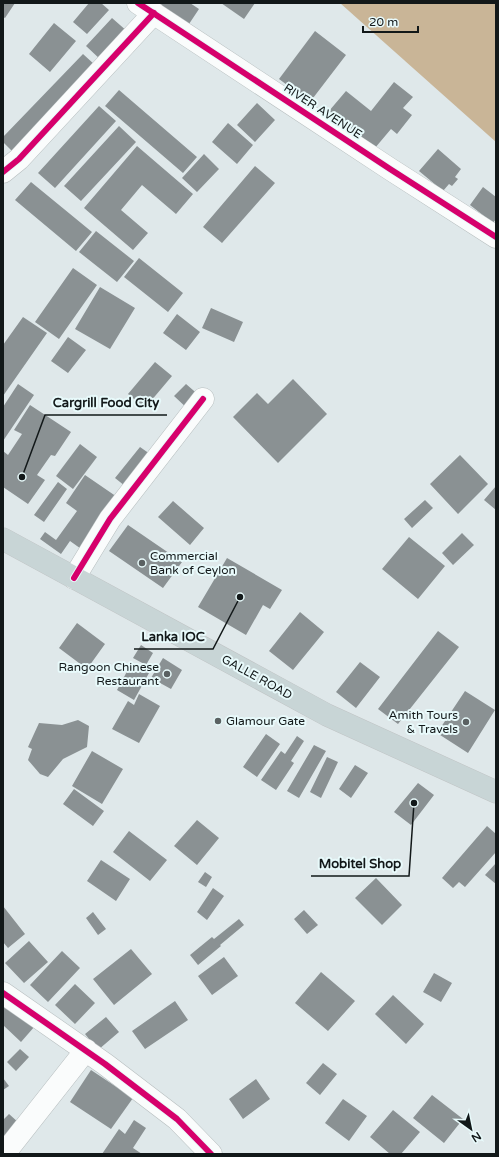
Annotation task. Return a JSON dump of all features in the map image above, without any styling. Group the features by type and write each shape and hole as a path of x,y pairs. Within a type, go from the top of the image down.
{"highway":[{"name":"GALLE ROAD","path":"3,539 327,715 496,792"}],"street":[{"path":"3,172 19,159 146,8"},
{"name":"RIVER AVENUE","path":"146,8 384,165 496,236"},
{"path":"74,578 110,519 203,399"},
{"path":"3,993 86,1050 177,1119 211,1154"},
{"path":"4,1154 86,1050"}],"shaded area":[{"path":"340,3 496,3 496,142"}],"building":[{"path":"3,3 15,3 5,18 3,17"},
{"path":"89,3 101,3 109,10 87,34 73,22"},
{"path":"153,3 190,3 199,9 187,27"},
{"path":"221,3 255,3 244,19"},
{"path":"112,18 128,32 101,60 86,46"},
{"path":"54,23 76,41 50,72 29,54"},
{"path":"315,31 346,55 310,102 279,79"},
{"path":"83,54 95,65 12,151 3,142 3,137"},
{"path":"394,82 413,97 403,108 412,115 397,134 391,129 375,148 329,111 346,91 371,111"},
{"path":"119,90 197,157 183,173 105,106"},
{"path":"257,103 275,120 255,142 237,125"},
{"path":"99,106 116,121 55,188 38,173"},
{"path":"228,123 253,145 237,164 212,142"},
{"path":"119,126 136,142 81,201 64,186"},
{"path":"137,146 193,194 176,214 142,185 121,210 148,233 133,250 84,208"},
{"path":"438,149 461,169 455,177 458,179 452,186 449,184 443,191 419,171"},
{"path":"204,154 219,169 197,192 182,178"},
{"path":"255,166 275,183 222,243 203,227"},
{"path":"31,182 92,232 76,251 15,200"},
{"path":"483,187 496,197 496,219 493,223 470,205"},
{"path":"96,231 134,261 117,282 79,252"},
{"path":"139,258 183,293 168,312 124,277"},
{"path":"73,268 97,285 59,339 35,322"},
{"path":"100,287 135,308 110,349 75,329"},
{"path":"211,308 243,322 234,342 202,328"},
{"path":"177,314 200,332 186,350 163,333"},
{"path":"23,317 47,333 3,396 3,345"},
{"path":"68,337 86,350 68,373 51,361"},
{"path":"155,362 172,376 145,408 128,394"},
{"path":"293,379 327,414 278,463 233,417 257,393 268,404"},
{"path":"18,384 34,395 3,441 3,407"},
{"path":"186,384 201,397 189,410 174,396"},
{"path":"30,405 71,432 55,456 51,455 37,475 45,480 28,504 3,487 3,451 8,455 22,434 14,430"},
{"path":"80,444 97,457 73,489 56,476"},
{"path":"140,447 150,454 125,486 115,478"},
{"path":"460,455 488,484 458,514 430,484"},
{"path":"85,475 120,499 84,551 70,541 61,554 40,539 45,532 56,540 77,511 66,503"},
{"path":"58,482 67,489 44,522 34,515"},
{"path":"496,486 496,510 484,500"},
{"path":"425,500 433,508 412,528 404,519"},
{"path":"173,501 204,528 190,545 158,517"},
{"path":"128,525 182,562 163,588 109,551"},
{"path":"462,533 474,545 453,565 442,553"},
{"path":"409,537 445,566 418,599 382,569"},
{"path":"227,558 282,590 270,609 263,605 246,635 198,607"},
{"path":"300,612 324,632 293,670 269,651"},
{"path":"77,623 105,644 87,669 59,648"},
{"path":"438,631 459,647 398,724 378,709"},
{"path":"141,645 153,653 146,665 133,658"},
{"name":"Rangoon Chinese Restaurant","path":"163,658 182,670 171,689 151,678"},
{"path":"360,662 380,677 356,708 336,692"},
{"path":"131,664 149,673 134,700 117,690"},
{"name":"Amith Tours & Travels","path":"465,691 495,710 468,753 437,733"},
{"path":"139,694 160,706 139,743 112,729 128,701 134,705"},
{"path":"78,720 89,726 87,747 63,759 48,777 40,774 28,760 32,749 28,747 39,723 62,725"},
{"path":"266,734 280,744 257,777 243,767"},
{"path":"297,736 304,741 291,761 294,763 276,790 261,780 281,751 285,754"},
{"path":"314,745 326,751 299,798 287,791"},
{"path":"92,751 123,769 102,804 72,786"},
{"path":"327,757 338,762 321,798 310,792"},
{"path":"355,765 368,773 351,798 339,789"},
{"path":"418,783 434,795 411,825 394,812"},
{"path":"74,789 104,811 93,826 63,804"},
{"path":"197,820 219,838 197,865 174,846"},
{"path":"487,826 496,834 496,852 465,887 459,882 453,888 442,878"},
{"path":"129,831 167,860 150,881 113,852"},
{"path":"101,860 130,879 116,901 87,881"},
{"path":"496,863 496,884 485,875"},
{"path":"205,872 212,877 206,887 198,882"},
{"path":"376,878 402,905 382,925 355,898"},
{"path":"213,888 224,896 207,920 197,912"},
{"path":"3,906 25,934 8,948 3,942"},
{"path":"304,910 318,925 307,934 294,919"},
{"path":"93,912 106,929 98,935 86,918"},
{"path":"239,919 244,925 198,965 190,955 212,937 214,939"},
{"path":"29,941 48,962 24,983 5,963"},
{"path":"131,949 152,974 114,1005 93,979"},
{"path":"62,951 80,968 48,1002 30,985"},
{"path":"224,957 238,976 212,995 198,976"},
{"path":"321,972 355,1001 328,1031 295,1003"},
{"path":"434,973 452,983 441,1002 423,992"},
{"path":"75,984 95,1003 75,1024 55,1005"},
{"path":"393,995 424,1024 406,1044 375,1014"},
{"path":"175,1001 188,1020 145,1049 132,1031"},
{"path":"3,1006 35,1026 21,1042 3,1025"},
{"path":"106,1017 119,1032 98,1050 85,1034"},
{"path":"20,1049 29,1057 16,1071 7,1062"},
{"path":"323,1063 337,1074 320,1095 306,1083"},
{"path":"91,1070 133,1098 111,1129 70,1102"},
{"path":"3,1078 9,1086 3,1090"},
{"path":"256,1079 270,1099 243,1119 229,1099"},
{"path":"432,1095 463,1119 444,1143 413,1118"},
{"path":"343,1099 367,1116 349,1141 325,1123"},
{"path":"393,1110 420,1132 401,1154 390,1154 370,1137"},
{"path":"9,1114 19,1123 3,1142 3,1120"},
{"path":"134,1120 146,1128 133,1148 142,1154 102,1154 119,1129 125,1134"}],"cycle path":[{"path":"138,3 496,237"},
{"path":"3,172 19,159 154,13"},
{"path":"74,578 110,519 203,399"},
{"path":"3,993 105,1064 177,1119 211,1154"}],"place":[{"name":"Cargrill Food City","path":"22,477"},
{"name":"Commercial Bank of Ceylon","path":"142,563"},
{"name":"Lanka IOC","path":"240,597"},
{"name":"Rangoon Chinese Restaurant","path":"167,674"},
{"name":"Glamour Gate","path":"218,721"},
{"name":"Amith Tours & Travels","path":"466,722"},
{"name":"Mobitel Shop","path":"414,803"}]}
